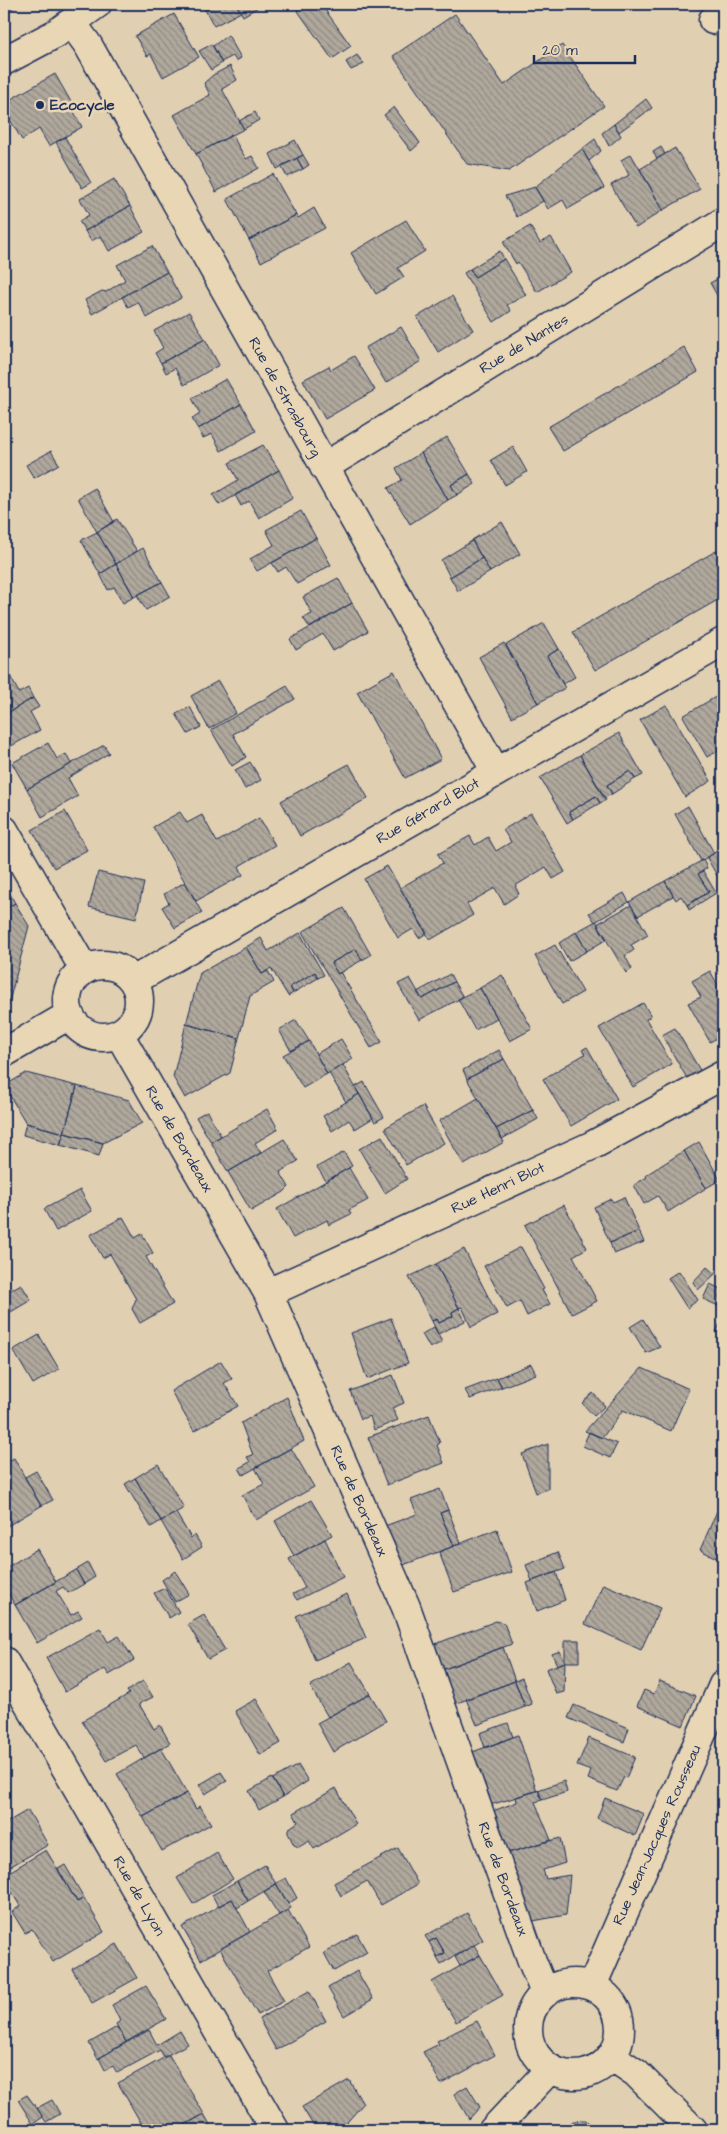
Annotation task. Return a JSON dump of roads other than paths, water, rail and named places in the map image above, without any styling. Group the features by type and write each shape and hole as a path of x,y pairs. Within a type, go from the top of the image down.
{"street":[{"path":"4,61 32,48 72,23 96,4"},
{"name":"Rue de Strasbourg","path":"72,23 93,54 496,772"},
{"name":"Rue de Nantes","path":"324,467 723,222"},
{"name":"Rue Gérard Blot","path":"134,981 723,642"},
{"path":"4,830 84,970"},
{"path":"100,965 116,967 134,981 138,992 139,1004 136,1016 119,1034 108,1037 96,1037 80,1029 69,1015 66,1005 70,985 84,970 100,965"},
{"path":"4,1053 69,1015"},
{"name":"Rue de Bordeaux","path":"119,1034 268,1293 406,1607 528,1952 545,1993"},
{"name":"Rue Henri Blot","path":"268,1293 593,1145 723,1075"},
{"name":"Rue de Lyon","path":"4,1662 275,2130"},
{"name":"Rue Jean-Jacques Rousseau","path":"592,1986 723,1684"},
{"path":"576,1983 592,1986 608,1998 618,2016 620,2037 611,2056 599,2068 583,2074 566,2075 550,2069 537,2057 529,2041 527,2023 533,2006 545,1993 559,1985 576,1983"},
{"path":"611,2056 636,2073 692,2130"},
{"path":"493,2130 550,2069"}],"place":[{"name":"Ecocycle","path":"40,105"}]}
